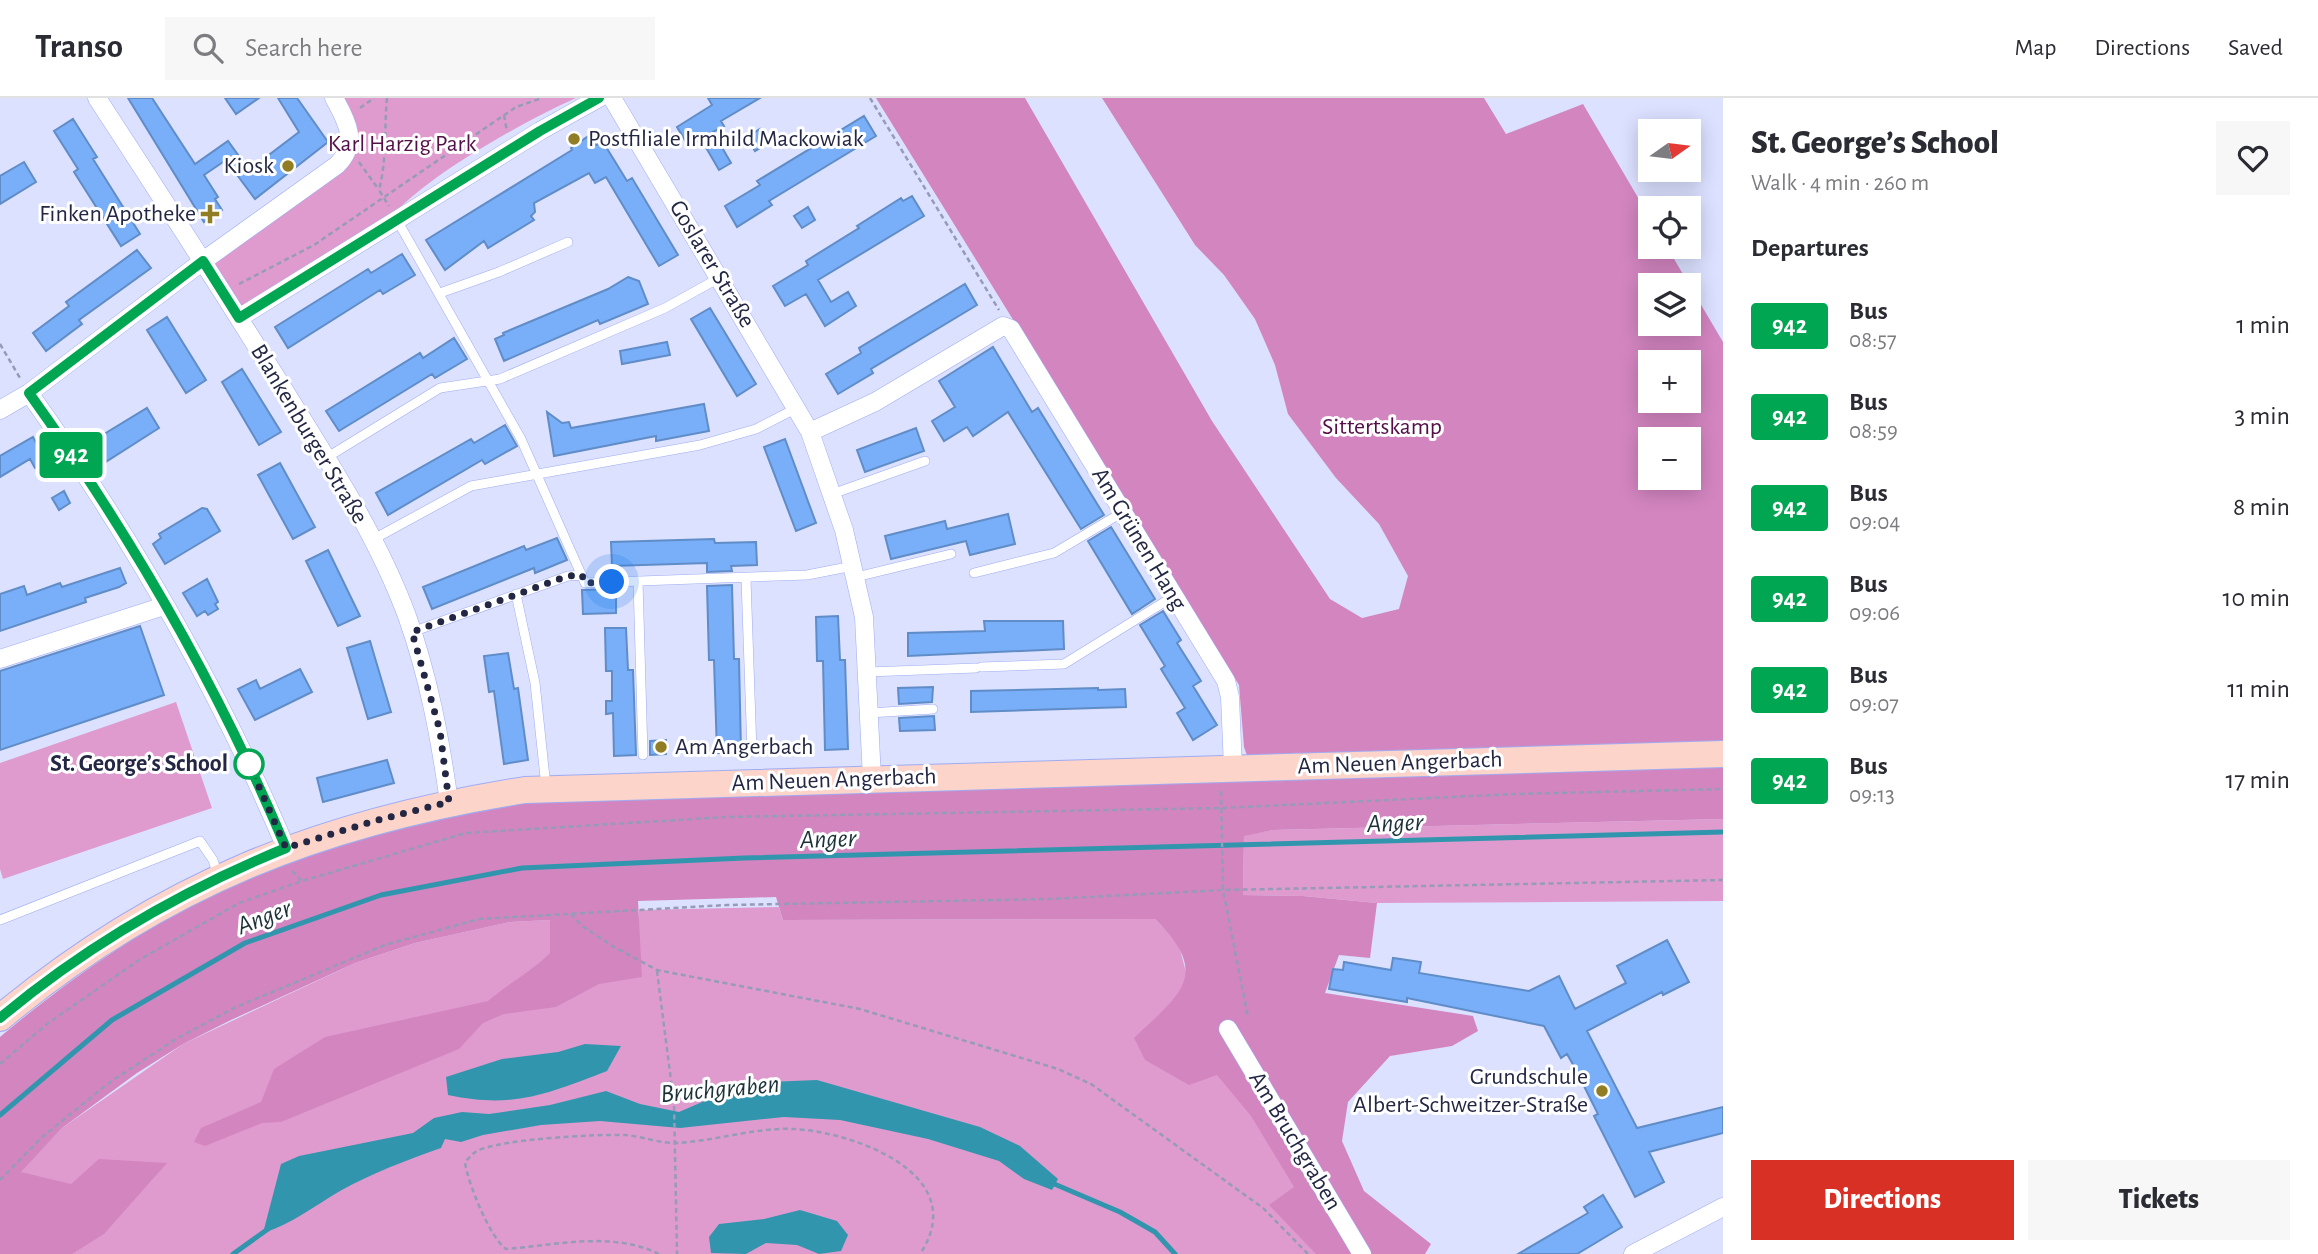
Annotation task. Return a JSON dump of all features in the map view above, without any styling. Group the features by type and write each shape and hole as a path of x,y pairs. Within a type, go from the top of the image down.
{"street":[{"name":"Blankenburger Straße","path":"97,98 224,293 326,458 372,540 412,632 440,731 449,802"},
{"path":"0,411 29,393 203,261 337,165 349,148 350,134 347,121 334,98"},
{"path":"239,318 540,131 613,100"},
{"name":"Goslarer Straße","path":"613,100 810,432 832,494 864,617 872,779"},
{"path":"810,432 876,402 1003,326"},
{"name":"Am Grünen Hang","path":"1003,326 1012,329 1226,681 1230,697 1233,768"},
{"path":"29,393 61,438 221,705 286,848"},
{"path":"0,659 164,606"},
{"name":"Am Neuen Angerbach","path":"0,1018 100,942 136,919 219,878 286,848 364,823 449,802 546,789 1723,754"},
{"name":"Am Bruchgraben","path":"1228,1029 1362,1254"},
{"path":"1633,1254 1723,1207"}],"lane":[{"path":"397,220 539,474 585,583 746,579 854,572 951,554"},
{"path":"440,293 499,272 568,242"},
{"path":"326,458 440,388 500,379 665,307 719,278"},
{"path":"372,540 471,486 710,442 756,429 797,408"},
{"path":"832,494 925,461"},
{"path":"974,573 1054,553 1123,512"},
{"path":"412,632 568,576 582,575"},
{"path":"746,579 752,752"},
{"path":"638,581 643,755"},
{"path":"516,594 535,683 546,789"},
{"path":"867,672 1064,664 1174,596"},
{"path":"869,713 933,709"},
{"path":"0,920 200,841 213,860 219,878"}],"path":[{"path":"379,190 386,162 383,142 387,98"},
{"path":"224,293 314,245 516,107 542,98"},
{"path":"870,98 1002,316 1003,326"},
{"path":"891,147 897,143"},
{"path":"349,148 385,198"},
{"path":"938,223 943,220"},
{"path":"0,344 29,393"},
{"path":"0,1064 47,1024 139,960 239,903 302,881 467,833 726,817 1221,808 1515,794 1723,789"},
{"path":"1221,808 1223,890 1248,1017"},
{"path":"0,1180 41,1138 110,1082 176,1039 234,1008 384,945 479,919 727,905 1049,899 1223,890 1723,880"},
{"path":"571,913 603,940 657,970 860,1009 1058,1069 1091,1084 1263,1208 1308,1254"},
{"path":"657,970 674,1104 677,1254"},
{"path":"659,1254 643,1246 607,1241 506,1249 494,1235 466,1176 466,1162 475,1152 489,1147 553,1139 624,1135 675,1143 792,1129 841,1136 905,1165 923,1184 932,1208 926,1246 920,1254"}],"green space":[{"name":"Karl Harzig Park","path":"340,98 576,98 530,120 479,150 430,182 393,215 243,311 211,261 340,171 348,161 353,152 355,136"},
{"name":"Sittertskamp","path":"876,98 1025,98 1212,421 1330,599 1362,618 1399,609 1408,576 1379,524 1336,478 1288,414 1275,365 1255,319 1224,275 1195,245 1102,98 1484,98 1506,134 1583,104 1638,198 1638,259 1674,259 1682,273 1638,273 1638,336 1701,336 1701,305 1723,342 1723,819 1273,830 1244,836 1243,895 1303,896 1377,903 1370,958 1339,955 1325,993 1473,1016 1478,1031 1452,1046 1390,1056 1348,1102 1342,1141 1364,1191 1431,1244 1425,1254 1316,1254 1269,1205 1294,1187 1251,1116 1217,1075 1189,1085 1145,1060 1134,1038 1176,996 1186,970 1182,955 1172,938 1155,919 783,920 776,897 638,901 642,977 599,984 556,1007 504,1014 483,1023 459,1049 281,1122 262,1123 205,1146 194,1142 201,1128 261,1102 274,1069 325,1037 488,1001 550,953 550,920 510,922 415,943 355,963 231,1020 183,1044 137,1073 62,1128 21,1172 71,1184 99,1159 167,1163 104,1234 72,1254 0,1254 0,1037 104,958 159,923 254,875 332,847 413,825 534,801 1254,775 1244,747 1239,685"},
{"path":"176,702 212,808 3,879 0,869 0,763"},
{"path":"1723,819 1723,901 1377,903 1303,896 1243,895 1244,835 1273,830"},
{"path":"779,907 783,920 1155,919 1178,942 1186,972 1354,1254 0,1254 20,1172 62,1128 183,1044 355,963 415,943 510,922 550,920 639,923 639,910"}],"water":[{"path":"585,1044 621,1046 607,1071 547,1092 511,1100 471,1099 448,1095 446,1077 502,1059 558,1052"},
{"path":"817,1080 980,1127 1020,1146 1058,1179 1052,1190 1024,1179 999,1161 928,1139 840,1120 784,1117 680,1128 600,1121 541,1125 483,1135 461,1142 445,1139 441,1148 364,1178 293,1220 263,1233 281,1164 299,1156 413,1133 434,1118 462,1112 489,1114 550,1105 606,1091 640,1104 679,1112 746,1083"},
{"path":"800,1210 837,1221 848,1235 841,1251 819,1254 797,1245 766,1243 746,1254 711,1253 709,1237 719,1224 764,1219"}],"building":[{"path":"128,98 152,98 195,164 228,141 249,170 299,132 278,98 297,98 328,142 255,199 226,160 204,175 218,197 215,199 222,210 204,222"},
{"path":"225,98 259,98 236,114"},
{"path":"708,98 760,98 721,121 724,126 713,132 731,163 719,170 701,139 689,147 677,127 712,105"},
{"path":"864,116 876,136 769,201 772,205 737,227 725,206 760,185 757,181"},
{"path":"73,119 97,157 93,159 140,234 121,246 74,172 78,169 54,131"},
{"path":"760,129 768,143 755,151 747,137"},
{"path":"590,135 596,145 603,142 627,181 632,178 678,255 659,266 606,177 595,183 589,173 534,203 535,212 531,216 534,220 488,248 484,241 445,270 426,240 572,150 571,148"},
{"path":"24,162 36,182 0,204 0,176"},
{"path":"912,196 924,216 818,280 831,302 848,292 856,306 825,326 806,294 785,306 773,286 808,265 806,261 859,228 857,226 901,198 903,201"},
{"path":"808,207 815,220 802,228 794,216"},
{"path":"137,250 151,268 79,320 82,324 46,351 33,333 69,306 66,302"},
{"path":"402,254 415,275 383,294 380,290 288,348 275,327 368,269 371,273"},
{"path":"628,277 639,281 648,304 600,324 598,320 504,361 495,339 504,335 503,333 608,289"},
{"path":"965,284 977,305 871,369 873,373 838,394 826,374 861,353 859,348"},
{"path":"710,308 756,384 737,396 691,319"},
{"path":"167,317 206,380 186,393 147,330"},
{"path":"454,338 467,359 435,378 432,374 339,431 326,411 420,353 423,358"},
{"path":"667,342 670,355 622,364 620,351"},
{"path":"993,347 1032,412 1038,408 1104,515 1081,529 1008,412 973,436 967,427 944,441 932,421 955,407 939,381"},
{"path":"242,369 281,432 259,445 222,382"},
{"path":"704,404 709,431 656,441 656,436 554,456 547,412 562,423 569,422 571,428"},
{"path":"147,408 159,428 104,463 91,442"},
{"path":"505,425 517,446 485,464 482,460 388,515 376,493 471,439 474,443"},
{"path":"916,428 924,451 865,472 857,450"},
{"path":"33,437 47,463 35,468 30,459 0,477 0,456"},
{"path":"785,439 816,523 796,531 764,447"},
{"path":"280,463 315,527 293,539 258,475"},
{"path":"64,491 70,503 59,510 52,498"},
{"path":"202,508 207,509 220,531 165,564 153,544 161,538 159,534"},
{"path":"1008,514 1015,544 970,555 966,541 891,559 885,536 945,521 947,529"},
{"path":"1111,527 1155,599 1132,614 1088,541"},
{"path":"557,538 567,560 535,573 534,568 432,609 423,587 524,546 526,550"},
{"path":"714,539 715,543 756,542 757,565 731,566 732,571 707,572 707,563 612,566 611,542"},
{"path":"328,550 360,616 338,626 306,561"},
{"path":"120,568 126,583 119,587 85,598 86,602 0,631 0,594 24,586 27,595 60,583 62,587"},
{"path":"207,579 218,602 215,604 218,609 208,615 205,611 197,616 183,593"},
{"path":"732,585 734,659 739,659 741,752 717,753 714,660 709,660 707,586"},
{"path":"616,589 616,613 583,614 582,590"},
{"path":"1163,611 1181,640 1177,643 1201,681 1193,686 1217,725 1193,740 1177,713 1185,708 1161,669 1165,666 1140,625"},
{"path":"838,616 840,660 845,660 848,749 825,750 823,661 817,661 816,617"},
{"path":"984,621 1063,621 1064,649 908,656 908,633 985,631"},
{"path":"140,626 164,695 0,750 0,671"},
{"path":"605,628 626,628 628,670 633,670 636,755 614,756 613,713 606,714 606,701 612,701 612,671 606,671"},
{"path":"370,641 391,712 368,719 347,648"},
{"path":"508,653 514,689 518,688 528,760 504,764 494,691 489,692 484,656"},
{"path":"300,669 312,692 255,720 238,689 256,680 260,689"},
{"path":"933,687 932,702 899,704 898,688"},
{"path":"1125,689 1126,707 971,712 971,691"},
{"path":"934,716 935,730 900,731 899,718"},
{"name":"Am Angerbach","path":"666,740 666,754 650,755 650,741"},
{"path":"387,760 394,783 323,802 317,778"},
{"name":"Grundschule Albert-Schweitzer-Straße","path":"1667,940 1689,982 1663,995 1662,992 1587,1031 1637,1128 1723,1107 1723,1133 1649,1152 1664,1182 1635,1197 1594,1116 1598,1114 1575,1068 1567,1054 1561,1058 1544,1026 1407,998 1407,1002 1329,989 1333,969 1343,970 1344,962 1391,970 1393,958 1421,962 1419,973 1529,991 1559,976 1575,1009 1626,983 1617,966"},
{"path":"1603,1195 1622,1227 1577,1254 1518,1254 1588,1213 1584,1207"}],"waterway":[{"name":"Anger","path":"0,1115 112,1020 245,943 381,895 522,868 744,858 1723,832"},
{"name":"Bruchgraben","path":"1052,1183 1120,1212 1155,1232 1175,1254"},
{"name":"Bruchgraben","path":"233,1254 268,1229"}],"bus line":[{"name":"942","path":"0,1018 82,955 136,919 286,848 221,705 156,592 61,438 29,393 203,261 239,318 540,131 599,98"}],"place":[{"name":"Postfiliale Irmhild Mackowiak","path":"574,139"},
{"name":"Kiosk","path":"288,166"},
{"name":"Finken Apotheke","path":"210,214"},
{"name":"Am Angerbach","path":"661,747"},
{"name":"St. George’s School","path":"249,764"},
{"name":"Grundschule Albert-Schweitzer-Straße","path":"1602,1091"}],"route":[{"path":"249,764 286,848 320,836 449,802 440,731 412,632 568,576 582,575 585,583 612,582"}]}
